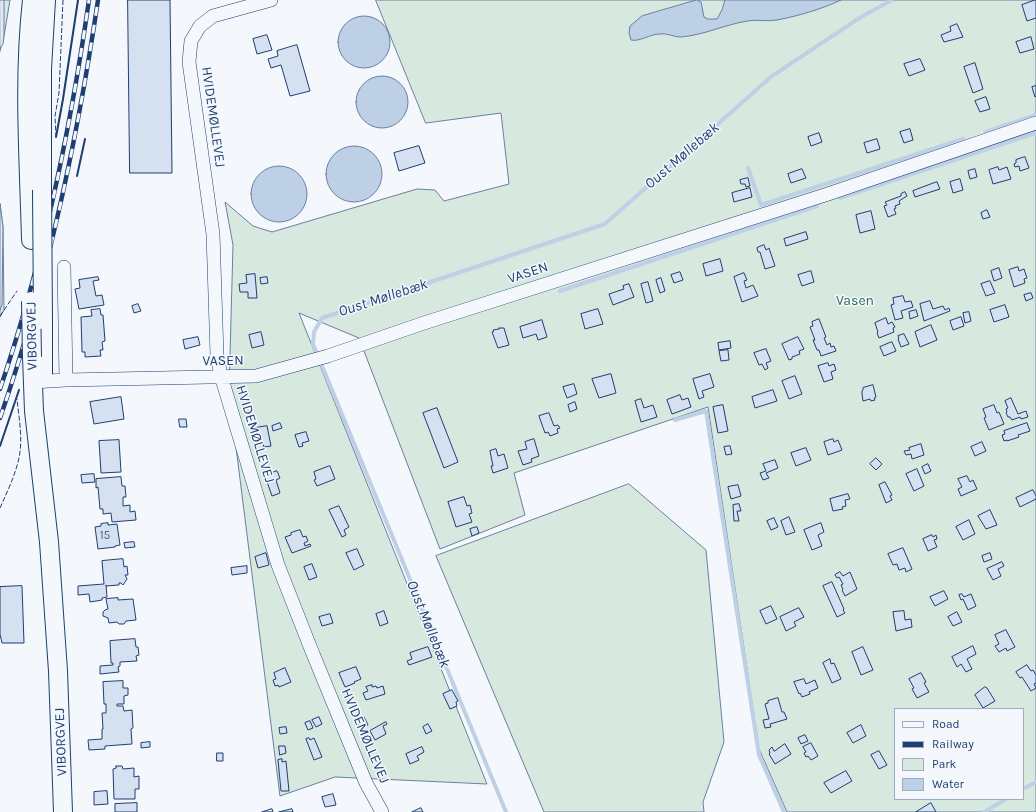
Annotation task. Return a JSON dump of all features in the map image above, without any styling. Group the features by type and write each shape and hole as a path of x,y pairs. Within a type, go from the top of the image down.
{"street":[{"name":"VIBORGVEJ","path":"32,0 29,23 28,171 31,240 32,357 38,382"},
{"name":"VIBORGVEJ","path":"46,0 42,69 43,320 38,382 38,452 49,542 58,671 63,812"},
{"name":"HVIDEMØLLEVEJ","path":"271,0 213,16 200,26 191,41 189,62 213,234 217,355 221,376 278,565 366,783 382,812"},
{"name":"VASEN","path":"38,382 66,380 256,376 328,356 424,323 828,194 1036,123"},
{"path":"64,267 66,380"}],"green space":[{"path":"0,0 10,0 0,51"},
{"name":"Vasen","path":"376,0 1036,0 1036,812 787,812 759,749 708,407 514,473 525,515 440,549 359,338 299,313 487,784 335,777 280,796 229,392 233,245 225,202 253,226 272,232 417,189 435,190 444,201 509,184 501,113 426,123"},
{"path":"0,204 3,227 4,310 0,317"},
{"path":"629,484 706,550 724,742 703,802 704,812 544,812 436,556"}],"shaded area":[{"path":"0,0 4,0 4,36 3,44 0,48"},
{"path":"0,204 3,227 2,305 0,310"}],"water":[{"path":"697,0 701,2 704,17 708,19 717,19 725,0 841,0 810,12 777,20 747,21 689,36 681,37 660,34 638,40 631,40 629,33 630,26 642,16"},
{"path":"364,16 374,18 382,24 388,32 390,42 388,52 382,60 374,66 364,68 354,66 346,60 340,52 338,42 340,32 346,24 354,18"},
{"path":"382,76 392,78 400,84 406,92 408,102 406,112 400,120 392,126 382,128 372,126 364,120 358,112 356,102 358,92 364,84 372,78"},
{"path":"349,146 359,146 374,154 380,163 382,174 380,185 374,194 359,202 349,202 338,197 331,190 326,179 326,169 331,158 338,151"},
{"path":"274,166 284,166 299,174 305,183 307,194 305,205 299,214 284,222 274,222 263,217 256,210 251,199 251,189 256,178 263,171"}],"building":[{"path":"128,0 170,0 172,173 130,173"},
{"path":"1036,0 1036,18 1027,21 1022,5"},
{"path":"957,24 963,37 944,42 941,35 951,31 950,27"},
{"path":"267,35 272,50 257,54 253,39"},
{"path":"1031,37 1034,49 1020,53 1016,42"},
{"path":"297,45 310,91 290,96 281,65 271,68 268,59 278,56 277,51"},
{"path":"920,59 925,70 909,76 904,64"},
{"path":"975,63 983,89 973,93 964,67"},
{"path":"1036,86 1036,96 1035,97 1032,87"},
{"path":"986,97 990,109 980,112 975,101"},
{"path":"910,129 913,140 904,143 900,132"},
{"path":"819,133 822,142 811,146 808,137"},
{"path":"877,139 880,149 867,153 864,143"},
{"path":"419,146 425,163 399,171 394,153"},
{"path":"1025,157 1029,168 1020,171 1019,166 1015,167 1014,164 1016,163 1016,160"},
{"path":"998,167 999,170 1007,167 1011,179 993,184 989,170"},
{"path":"802,169 806,178 791,183 788,174"},
{"path":"975,169 977,177 970,179 968,171"},
{"path":"748,178 750,186 746,187 745,184 741,184 740,180"},
{"path":"960,179 963,190 953,193 950,182"},
{"path":"937,182 940,189 915,197 913,191"},
{"path":"750,188 752,197 734,202 732,193"},
{"path":"905,192 907,196 899,201 900,204 895,206 896,208 894,209 896,214 888,217 884,206 887,205 885,202 901,196 901,194"},
{"path":"987,210 990,217 983,219 981,213"},
{"path":"871,211 875,229 860,233 856,215"},
{"path":"806,232 808,239 786,246 784,239"},
{"path":"764,245 766,250 769,248 775,266 765,269 760,252 758,252 757,248"},
{"path":"720,259 723,271 706,276 703,264"},
{"path":"1018,267 1019,271 1024,269 1027,278 1024,279 1025,283 1014,287 1009,270"},
{"path":"999,268 1002,278 994,281 991,271"},
{"path":"811,271 814,282 802,286 798,275"},
{"path":"680,272 683,280 674,283 671,275"},
{"path":"744,273 747,280 744,281 746,288 753,285 758,296 742,302 734,277"},
{"path":"255,274 257,298 248,298 248,292 240,292 239,284 247,283 246,275"},
{"path":"98,277 99,280 93,281 96,296 102,295 104,305 79,309 75,289 80,288 79,280"},
{"path":"267,277 268,283 261,284 260,278"},
{"path":"661,278 665,291 660,293 656,280"},
{"path":"990,281 995,293 986,296 981,284"},
{"path":"648,282 653,301 646,303 641,284"},
{"path":"629,284 634,297 613,305 609,294 624,289 623,286"},
{"path":"1031,293 1033,298 1026,301 1024,295"},
{"path":"903,296 905,302 911,301 913,307 901,311 903,318 895,320 891,305 894,304 893,298"},
{"path":"930,301 933,309 943,306 945,310 949,308 950,311 924,321 920,304"},
{"path":"138,304 141,311 134,313 132,306"},
{"path":"1005,305 1009,317 994,322 990,310"},
{"path":"100,309 101,315 103,315 105,341 102,342 103,350 100,350 101,356 85,357 85,352 82,352 81,317 92,316 91,310"},
{"path":"598,309 603,324 585,329 581,314"},
{"path":"916,310 918,316 910,319 909,312"},
{"path":"969,312 971,321 965,323 963,313"},
{"path":"961,317 964,326 953,330 950,321"},
{"path":"886,318 888,324 892,322 895,327 893,328 894,332 879,338 875,323"},
{"path":"819,319 826,337 824,338 827,345 830,343 831,347 834,346 836,351 821,356 813,340 815,340 810,327 813,326 812,322"},
{"path":"542,320 547,337 538,340 536,334 523,338 520,327"},
{"path":"931,325 937,340 920,347 915,332"},
{"path":"504,328 509,345 498,348 492,332 494,331 493,330"},
{"path":"261,332 264,345 252,348 249,335"},
{"path":"904,334 909,344 901,347 898,336"},
{"path":"198,337 200,345 185,349 183,340"},
{"path":"798,337 804,349 799,351 800,354 789,360 782,344"},
{"path":"730,341 731,348 719,350 718,343"},
{"path":"892,342 896,351 884,356 880,347"},
{"path":"766,349 771,361 766,363 768,368 765,370 762,364 759,365 754,353"},
{"path":"728,350 729,360 721,361 719,351"},
{"path":"828,363 829,366 834,364 836,370 831,372 833,379 824,382 818,366"},
{"path":"611,374 616,393 599,398 592,379"},
{"path":"710,374 714,387 702,391 704,397 699,399 693,379"},
{"path":"795,376 802,394 789,399 782,381"},
{"path":"574,384 577,394 567,398 563,387"},
{"path":"873,385 876,397 874,398 875,400 871,401 870,399 863,401 863,388"},
{"path":"773,390 777,401 755,408 752,397"},
{"path":"680,395 682,400 688,398 691,407 672,414 667,400"},
{"path":"121,397 124,419 94,424 90,402"},
{"path":"1011,398 1018,414 1026,411 1028,417 1021,419 1020,417 1012,420 1008,417 1006,409 1008,408 1005,401"},
{"path":"641,399 644,408 653,405 657,417 641,422 635,401"},
{"path":"575,402 577,409 570,412 568,405"},
{"path":"723,405 728,431 718,433 713,407"},
{"path":"994,405 1004,424 989,430 984,418 986,417 983,409"},
{"path":"437,408 458,462 444,468 423,413"},
{"path":"549,413 554,426 558,425 560,428 557,429 558,433 550,436 548,432 545,433 539,416"},
{"path":"179,419 186,419 187,427 180,427"},
{"path":"280,423 282,428 273,431 272,426"},
{"path":"1027,423 1030,431 1018,435 1019,437 1004,441 1002,435 1005,434 1004,431"},
{"path":"267,426 271,446 264,447 262,440 253,442 250,429"},
{"path":"306,432 309,441 302,443 303,446 299,447 295,435"},
{"path":"534,439 539,456 531,459 532,462 523,465 518,451 527,449 525,442"},
{"path":"833,439 834,442 838,440 842,450 828,455 824,442"},
{"path":"119,440 121,472 101,473 99,441"},
{"path":"982,442 986,451 975,456 971,447"},
{"path":"921,444 924,455 912,459 911,454 906,455 904,451 910,450 909,448"},
{"path":"730,446 732,454 726,455 724,447"},
{"path":"806,448 811,460 796,466 791,453"},
{"path":"496,449 498,456 504,454 508,468 493,473 490,451"},
{"path":"876,458 882,464 876,470 870,464"},
{"path":"775,460 778,468 766,473 769,478 763,480 760,473 766,471 763,464"},
{"path":"928,464 931,471 925,474 922,467"},
{"path":"330,466 335,479 317,486 314,480 316,479 314,472"},
{"path":"917,469 924,486 914,491 906,474"},
{"path":"277,471 280,478 276,480 280,493 272,496 265,476"},
{"path":"94,474 95,482 82,483 81,475"},
{"path":"967,476 970,482 973,480 977,489 961,496 958,489 962,487 958,479"},
{"path":"121,477 122,486 125,486 126,497 123,497 123,506 130,505 130,512 135,511 136,520 112,522 111,513 103,514 103,509 100,509 96,479"},
{"path":"885,482 892,495 890,496 892,500 886,503 879,485"},
{"path":"738,485 741,496 731,499 728,487"},
{"path":"1033,490 1036,499 1020,507 1016,498"},
{"path":"848,494 850,499 845,500 846,506 842,507 843,509 833,511 830,499"},
{"path":"464,497 467,506 470,505 472,513 469,514 472,522 456,527 448,502"},
{"path":"739,504 741,511 737,511 739,521 734,521 733,505"},
{"path":"339,506 349,527 344,530 346,535 342,537 329,510"},
{"path":"990,510 997,525 986,529 978,516"},
{"path":"789,517 795,532 786,535 781,521"},
{"path":"774,518 778,527 771,530 767,521"},
{"path":"969,520 975,534 963,540 956,527"},
{"path":"108,523 108,525 117,524 120,545 98,549 95,527"},
{"path":"821,523 824,532 818,535 822,546 812,550 804,530"},
{"path":"477,527 479,533 472,536 470,529"},
{"path":"300,530 303,537 306,536 308,541 304,543 305,546 310,544 311,546 292,553 285,537"},
{"path":"932,535 933,537 936,535 937,539 934,540 937,547 928,551 923,539"},
{"path":"134,542 135,547 125,548 124,543"},
{"path":"903,548 912,569 906,572 905,568 899,570 897,564 893,565 888,554"},
{"path":"357,549 364,565 354,570 346,553"},
{"path":"266,553 269,565 258,568 255,557"},
{"path":"990,553 992,559 984,562 982,556"},
{"path":"123,559 124,567 127,566 128,575 125,575 127,579 123,585 119,583 119,585 106,586 107,597 102,598 102,600 90,602 89,594 78,595 78,586 104,584 102,561"},
{"path":"1002,562 1004,566 998,569 1001,576 993,580 987,569"},
{"path":"312,564 317,577 309,580 304,567"},
{"path":"247,566 247,573 232,575 231,568"},
{"path":"840,572 843,576 850,572 857,589 845,596 841,585 843,584 839,577 837,578 835,575"},
{"path":"832,582 845,613 837,617 823,586"},
{"path":"22,586 24,643 2,643 0,634 0,587"},
{"path":"944,591 948,599 935,606 930,597"},
{"path":"962,594 964,597 971,594 976,606 968,610 963,599 961,600 959,595"},
{"path":"118,598 118,600 133,599 136,620 126,621 124,624 119,624 117,622 109,623 108,618 103,616 103,612 108,609 106,599"},
{"path":"771,606 777,619 766,624 760,611"},
{"path":"799,608 804,617 794,622 796,626 786,631 780,617"},
{"path":"384,611 388,623 380,626 376,614"},
{"path":"904,611 905,620 911,619 912,627 896,631 893,612"},
{"path":"957,612 962,622 953,626 948,617"},
{"path":"330,614 333,623 322,626 319,617"},
{"path":"1006,630 1015,647 1007,651 1006,648 999,652 995,646 999,644 995,635"},
{"path":"135,639 139,655 136,656 137,661 120,662 120,666 118,667 119,672 100,674 100,666 113,665 113,663 111,663 110,641"},
{"path":"973,646 976,654 967,659 972,669 966,672 961,664 957,667 952,657"},
{"path":"428,647 432,657 409,665 407,661 412,659 410,653"},
{"path":"863,647 873,670 861,675 852,652"},
{"path":"830,659 831,664 834,663 841,679 832,683 823,663"},
{"path":"1027,665 1036,675 1036,683 1034,684 1036,688 1031,691 1022,677 1020,678 1016,672"},
{"path":"356,667 361,679 345,687 339,673"},
{"path":"285,668 291,682 279,687 278,685 275,686 273,680 276,679 274,673"},
{"path":"921,673 929,692 917,698 909,679"},
{"path":"804,679 806,684 815,680 818,688 809,692 810,694 802,697 800,693 799,694 794,682"},
{"path":"123,681 123,688 128,688 128,695 124,696 124,704 117,704 117,706 123,706 124,711 132,710 132,744 105,746 105,749 89,750 88,740 102,739 102,713 106,713 103,682"},
{"path":"372,685 372,687 376,686 377,688 383,686 385,694 366,700 363,693 368,691 366,687"},
{"path":"985,687 995,701 983,708 975,695"},
{"path":"452,690 458,701 456,702 457,706 450,709 443,694"},
{"path":"778,698 782,712 784,712 787,719 770,724 771,727 765,728 763,720 769,719 765,704 768,703 768,701"},
{"path":"319,717 322,724 316,727 312,720"},
{"path":"364,717 368,725 360,728 357,720"},
{"path":"310,721 313,728 308,730 305,723"},
{"path":"386,722 387,724 383,726 386,734 375,740 370,731"},
{"path":"428,724 432,731 426,734 423,727"},
{"path":"861,725 866,736 853,743 847,733"},
{"path":"286,727 287,733 280,734 279,728"},
{"path":"805,735 808,741 801,744 798,738"},
{"path":"309,738 310,740 314,738 322,757 314,760 306,739"},
{"path":"150,742 150,747 141,748 141,743"},
{"path":"811,743 818,756 811,760 808,756 806,757 804,753 806,752 803,747"},
{"path":"785,744 791,754 775,764 769,754 769,750 772,747 774,751"},
{"path":"279,746 285,746 286,753 280,755"},
{"path":"422,747 424,752 417,756 419,760 410,764 406,754"},
{"path":"879,751 887,765 879,769 871,755"},
{"path":"217,753 223,753 223,761 217,761"},
{"path":"282,759 282,762 286,761 289,791 281,791 278,760"},
{"path":"116,766 122,766 123,769 134,768 134,777 139,776 139,789 135,789 135,799 114,799 113,769 116,768"},
{"path":"846,771 852,781 831,793 824,783"},
{"path":"107,791 108,804 94,805 94,792"},
{"path":"333,794 336,805 325,807 322,797"},
{"path":"137,803 137,812 115,812 115,804"},
{"path":"931,803 936,812 916,812"},
{"path":"421,808 423,812 412,812"},
{"path":"272,809 273,812 262,812"},
{"path":"292,809 293,812 279,812"}],"waterway":[{"name":"Oust Møllebæk","path":"506,812 313,344 314,332 322,318 605,224 772,76 861,17 892,0"},
{"path":"986,132 1036,115"},
{"path":"840,198 1036,133"},
{"path":"748,168 761,205 963,139"},
{"path":"560,291 817,206"},
{"path":"675,420 706,411 759,755 784,812"},
{"path":"1024,788 1036,782"},
{"path":"984,812 1004,800"}],"railway":[{"path":"0,389 29,294 54,197 73,99 89,0"},
{"path":"0,418 32,316 59,212 90,53 98,0"}],"fence":[{"path":"63,0 59,93 55,116 56,137 78,0"},
{"path":"0,316 17,291"},
{"path":"0,508 11,484 19,458 21,443 17,399"}],"wall":[{"path":"56,137 78,0"},
{"path":"77,176 85,139"},
{"path":"0,446 19,390"}]}
